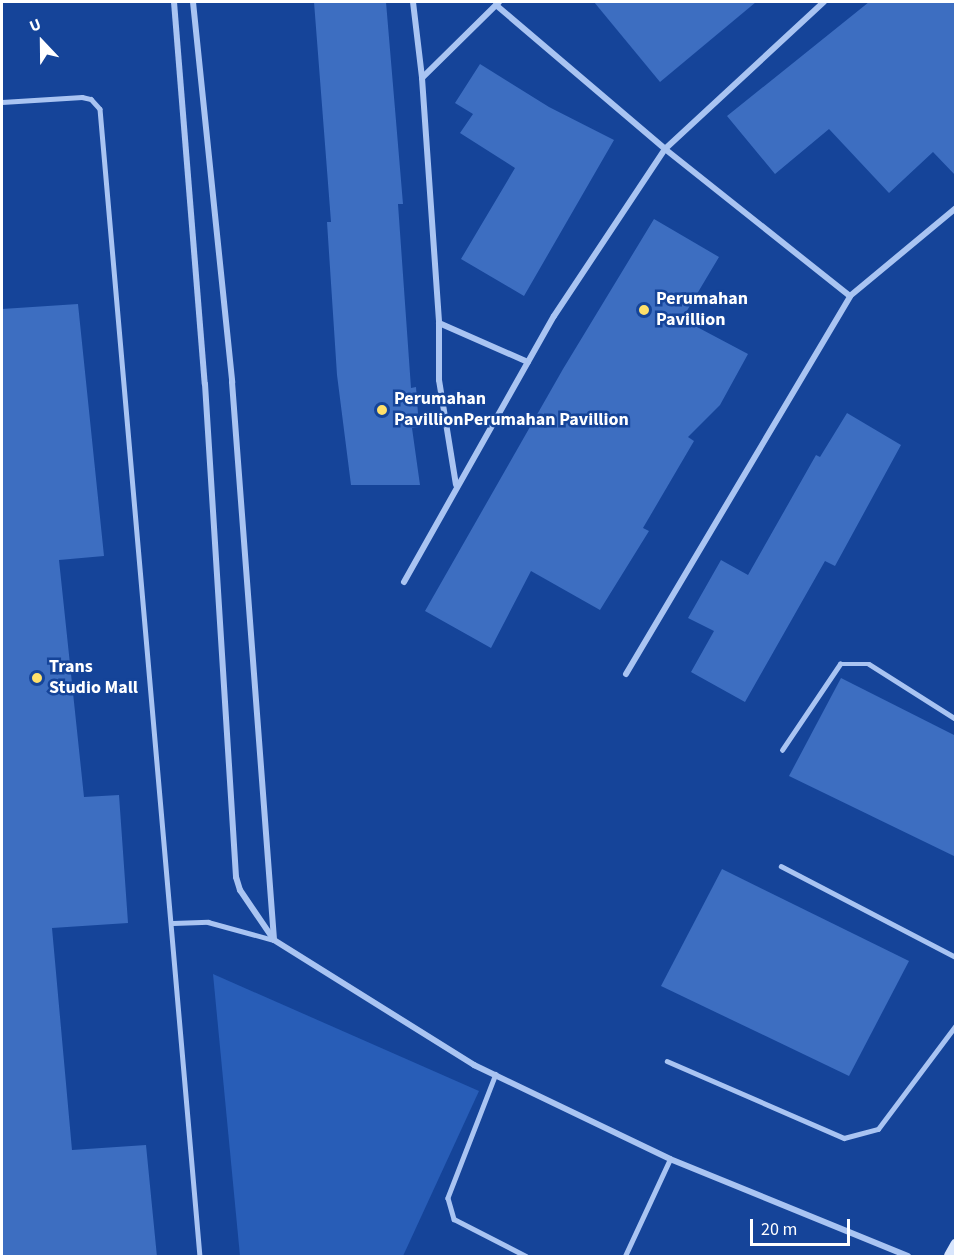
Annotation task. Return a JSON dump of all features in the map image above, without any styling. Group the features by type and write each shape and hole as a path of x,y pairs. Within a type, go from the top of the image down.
{"main road":[{"path":"950,1257 956,1245"}],"street":[{"path":"174,2 205,384 236,877 240,890 274,940 474,1065 670,1159 908,1257"},
{"path":"193,2 232,382 274,940"},
{"path":"412,2 422,78 439,323 439,380 456,485"},
{"path":"404,582 456,485 554,316 665,149 824,2"},
{"path":"422,78 497,3 665,149 850,296"},
{"path":"626,674 850,296 956,208"},
{"path":"439,323 528,362"}],"lane":[{"path":"2,102 82,97 91,99 100,109 173,922 200,1257"},
{"path":"782,750 840,664 869,664 956,719"},
{"path":"781,866 956,957"},
{"path":"173,922 208,922 274,940"},
{"path":"667,1061 844,1138 878,1129 956,1025"},
{"path":"496,1074 448,1198 454,1219 526,1257"},
{"path":"625,1257 670,1159"}],"shaded area":[{"path":"213,974 479,1091 403,1256 240,1256"}],"building":[{"path":"314,2 386,2 403,204 398,204 411,388 416,387 419,427 412,428 420,485 351,485 337,375 327,222 331,222"},
{"path":"594,2 756,2 660,82"},
{"path":"869,2 956,2 956,176 933,152 889,193 829,129 775,174 727,116"},
{"path":"480,64 549,107 614,140 524,296 461,259 515,168 460,133 473,114 455,103"},
{"path":"654,219 719,257 682,319 748,354 720,405 688,437 694,441 643,528 649,531 600,610 531,571 491,648 425,611 563,369"},
{"name":"Trans Studio Mall","path":"78,304 104,556 59,560 84,797 119,795 128,923 52,928 72,1150 146,1145 157,1257 2,1257 2,309"},
{"path":"847,413 901,445 835,566 825,561 745,702 691,672 714,631 688,618 721,560 748,575 816,455 820,457"},
{"path":"841,678 956,736 956,857 789,776"},
{"path":"722,869 909,961 849,1076 661,986"}],"place":[{"name":"Perumahan Pavillion","path":"644,310"},
{"name":"Perumahan PavillionPerumahan Pavillion","path":"382,410"},
{"name":"Trans Studio Mall","path":"37,678"}]}
